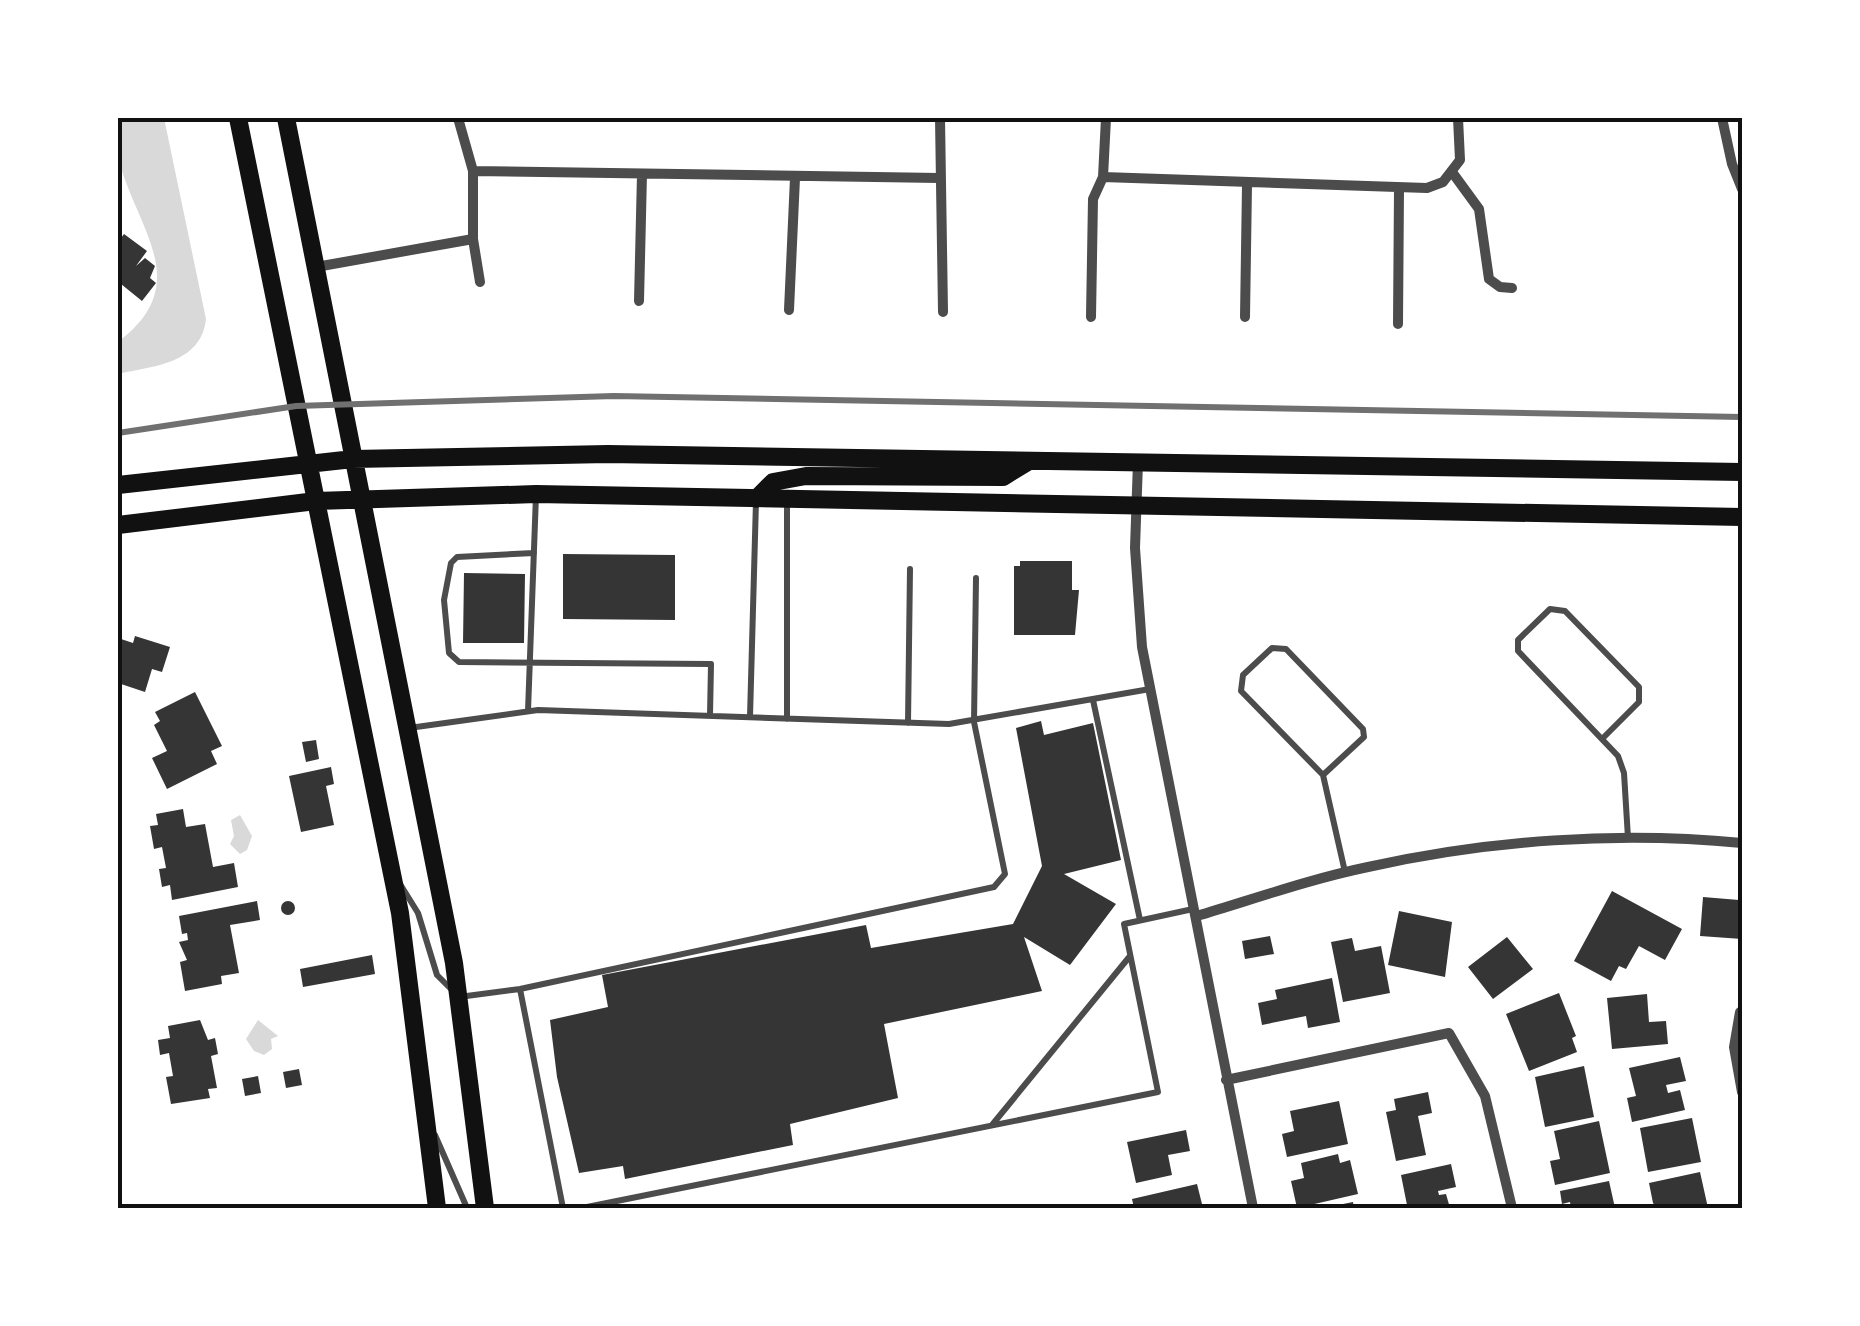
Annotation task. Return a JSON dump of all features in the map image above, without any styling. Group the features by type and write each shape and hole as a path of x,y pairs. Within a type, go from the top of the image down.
{"main road":[{"path":"238,118 390,866 437,1208"},
{"path":"286,118 459,997 484,1208"},
{"path":"118,485 353,458 608,454 1742,472"},
{"path":"756,500 773,482 806,476 1002,478 1030,460"},
{"path":"118,525 316,501 536,494 1742,518"}],"street":[{"path":"458,118 473,171 472,239 480,282"},
{"path":"940,118 943,312"},
{"path":"1091,317 1093,199 1104,177 1106,118"},
{"path":"1104,177 1399,188 1443,182 1463,150 1458,118"},
{"path":"1722,118 1727,148 1742,190"},
{"path":"473,171 939,178"},
{"path":"1452,172 1479,208 1490,279 1500,288 1512,288"},
{"path":"638,302 642,174"},
{"path":"789,310 795,178"},
{"path":"1246,317 1247,185"},
{"path":"1398,324 1399,188"},
{"path":"316,267 472,239"},
{"path":"1138,462 1136,601 1253,1208"},
{"path":"1196,912 1345,873 1508,843 1683,837 1742,842"},
{"path":"1740,1012 1734,1046 1742,1092"},
{"path":"1226,1080 1448,1033 1485,1096 1512,1208"}],"lane":[{"path":"528,711 536,494"},
{"path":"750,717 756,500"},
{"path":"787,500 787,719"},
{"path":"534,553 458,557 447,573 444,600 448,654 459,662 711,664 710,715"},
{"path":"908,722 910,570"},
{"path":"390,866 418,913 437,975 459,997 520,989 994,887 1005,874 974,722 976,578"},
{"path":"1602,739 1639,702 1640,688 1565,611 1550,609 1518,640 1518,651 1618,756 1624,773 1628,839"},
{"path":"1324,775 1364,738 1363,729 1286,650 1272,648 1243,675 1241,691 1324,775 1345,873"},
{"path":"408,728 528,711 974,722 1150,689"},
{"path":"1093,700 1140,920"},
{"path":"582,1208 1158,1092 1124,924 1196,912"},
{"path":"992,1126 1131,956"},
{"path":"520,989 562,1208"},
{"path":"424,1117 452,1167 467,1208"}],"shaded area":[{"path":"118,118 164,118 206,319 202,334 185,354 160,365 118,374 118,342 141,320 153,298 157,277 154,254 118,157"},
{"path":"240,815 252,836 247,850 240,854 230,844 234,836 231,820"},
{"path":"258,1020 278,1036 271,1039 272,1049 264,1055 254,1051 246,1039"}],"building":[{"path":"124,234 147,251 136,266 145,258 155,266 150,278 156,283 142,301 121,284 118,288 118,242"},
{"path":"563,554 675,555 675,620 563,619"},
{"path":"1020,561 1072,561 1072,590 1079,590 1075,635 1014,635 1014,566 1020,566"},
{"path":"464,573 525,574 524,643 463,643"},
{"path":"135,636 170,647 162,672 152,669 145,692 118,683 118,638 133,643"},
{"path":"195,692 222,746 211,751 217,764 167,789 152,758 167,751 154,725 160,721 155,712"},
{"path":"1041,721 1044,735 1093,723 1121,860 1064,874 1116,904 1070,965 1024,937 1042,991 884,1024 898,1098 790,1124 793,1145 625,1179 623,1166 579,1173 557,1077 550,1020 608,1007 602,975 866,925 871,948 1013,924 1042,866 1016,728"},
{"path":"316,740 319,759 306,762 302,742"},
{"path":"331,767 334,784 326,786 334,825 301,832 289,776"},
{"path":"183,809 186,827 205,824 213,867 234,863 238,887 172,900 170,885 162,887 159,869 166,868 162,847 154,849 150,826 158,825 156,814"},
{"path":"1612,891 1682,929 1665,960 1639,946 1626,969 1619,966 1611,981 1574,961"},
{"path":"1703,897 1739,900 1742,939 1700,936"},
{"path":"257,901 260,920 230,925 239,973 221,976 222,984 185,991 180,962 187,960 179,942 188,940 187,933 182,934 179,916"},
{"path":"288,901 295,908 288,915 281,908"},
{"path":"1399,911 1452,922 1445,977 1388,965"},
{"path":"1270,936 1274,954 1245,959 1242,941"},
{"path":"1507,937 1533,969 1493,999 1468,967"},
{"path":"1352,938 1355,951 1381,946 1390,993 1343,1002 1331,942"},
{"path":"372,955 375,974 303,987 300,969"},
{"path":"1332,978 1340,1022 1308,1028 1306,1016 1262,1025 1258,1003 1277,999 1275,990"},
{"path":"1559,993 1576,1036 1572,1038 1577,1052 1529,1071 1506,1014"},
{"path":"1647,994 1649,1022 1666,1021 1668,1044 1612,1049 1607,998"},
{"path":"200,1020 208,1040 215,1038 218,1054 211,1056 217,1088 208,1089 210,1098 171,1104 166,1077 173,1076 169,1053 160,1055 158,1040 170,1038 168,1026"},
{"path":"1680,1057 1686,1081 1666,1085 1668,1093 1680,1090 1685,1110 1632,1122 1627,1098 1636,1096 1629,1068"},
{"path":"1584,1066 1594,1117 1545,1127 1535,1077"},
{"path":"299,1069 302,1085 286,1088 283,1072"},
{"path":"258,1076 261,1093 245,1096 242,1079"},
{"path":"1428,1092 1432,1113 1418,1116 1426,1155 1396,1161 1386,1112 1396,1110 1394,1099"},
{"path":"1339,1101 1348,1144 1287,1157 1282,1134 1294,1131 1290,1111"},
{"path":"1692,1118 1701,1162 1648,1172 1640,1128"},
{"path":"1599,1121 1610,1173 1555,1185 1550,1161 1560,1159 1554,1131"},
{"path":"1186,1130 1190,1151 1168,1155 1172,1175 1136,1183 1127,1142"},
{"path":"1338,1154 1340,1163 1350,1160 1358,1194 1297,1208 1291,1181 1304,1178 1301,1163"},
{"path":"1451,1164 1456,1187 1438,1191 1439,1195 1446,1194 1450,1208 1398,1208 1407,1205 1401,1175"},
{"path":"1700,1172 1708,1208 1657,1208 1653,1203 1649,1183"},
{"path":"1609,1181 1615,1208 1571,1208 1570,1202 1562,1204 1560,1191"},
{"path":"1197,1184 1203,1208 1134,1208 1132,1199"},
{"path":"1353,1202 1354,1208 1328,1208 1328,1207"}],"railway":[{"path":"118,433 296,406 614,396 1742,417"}]}
